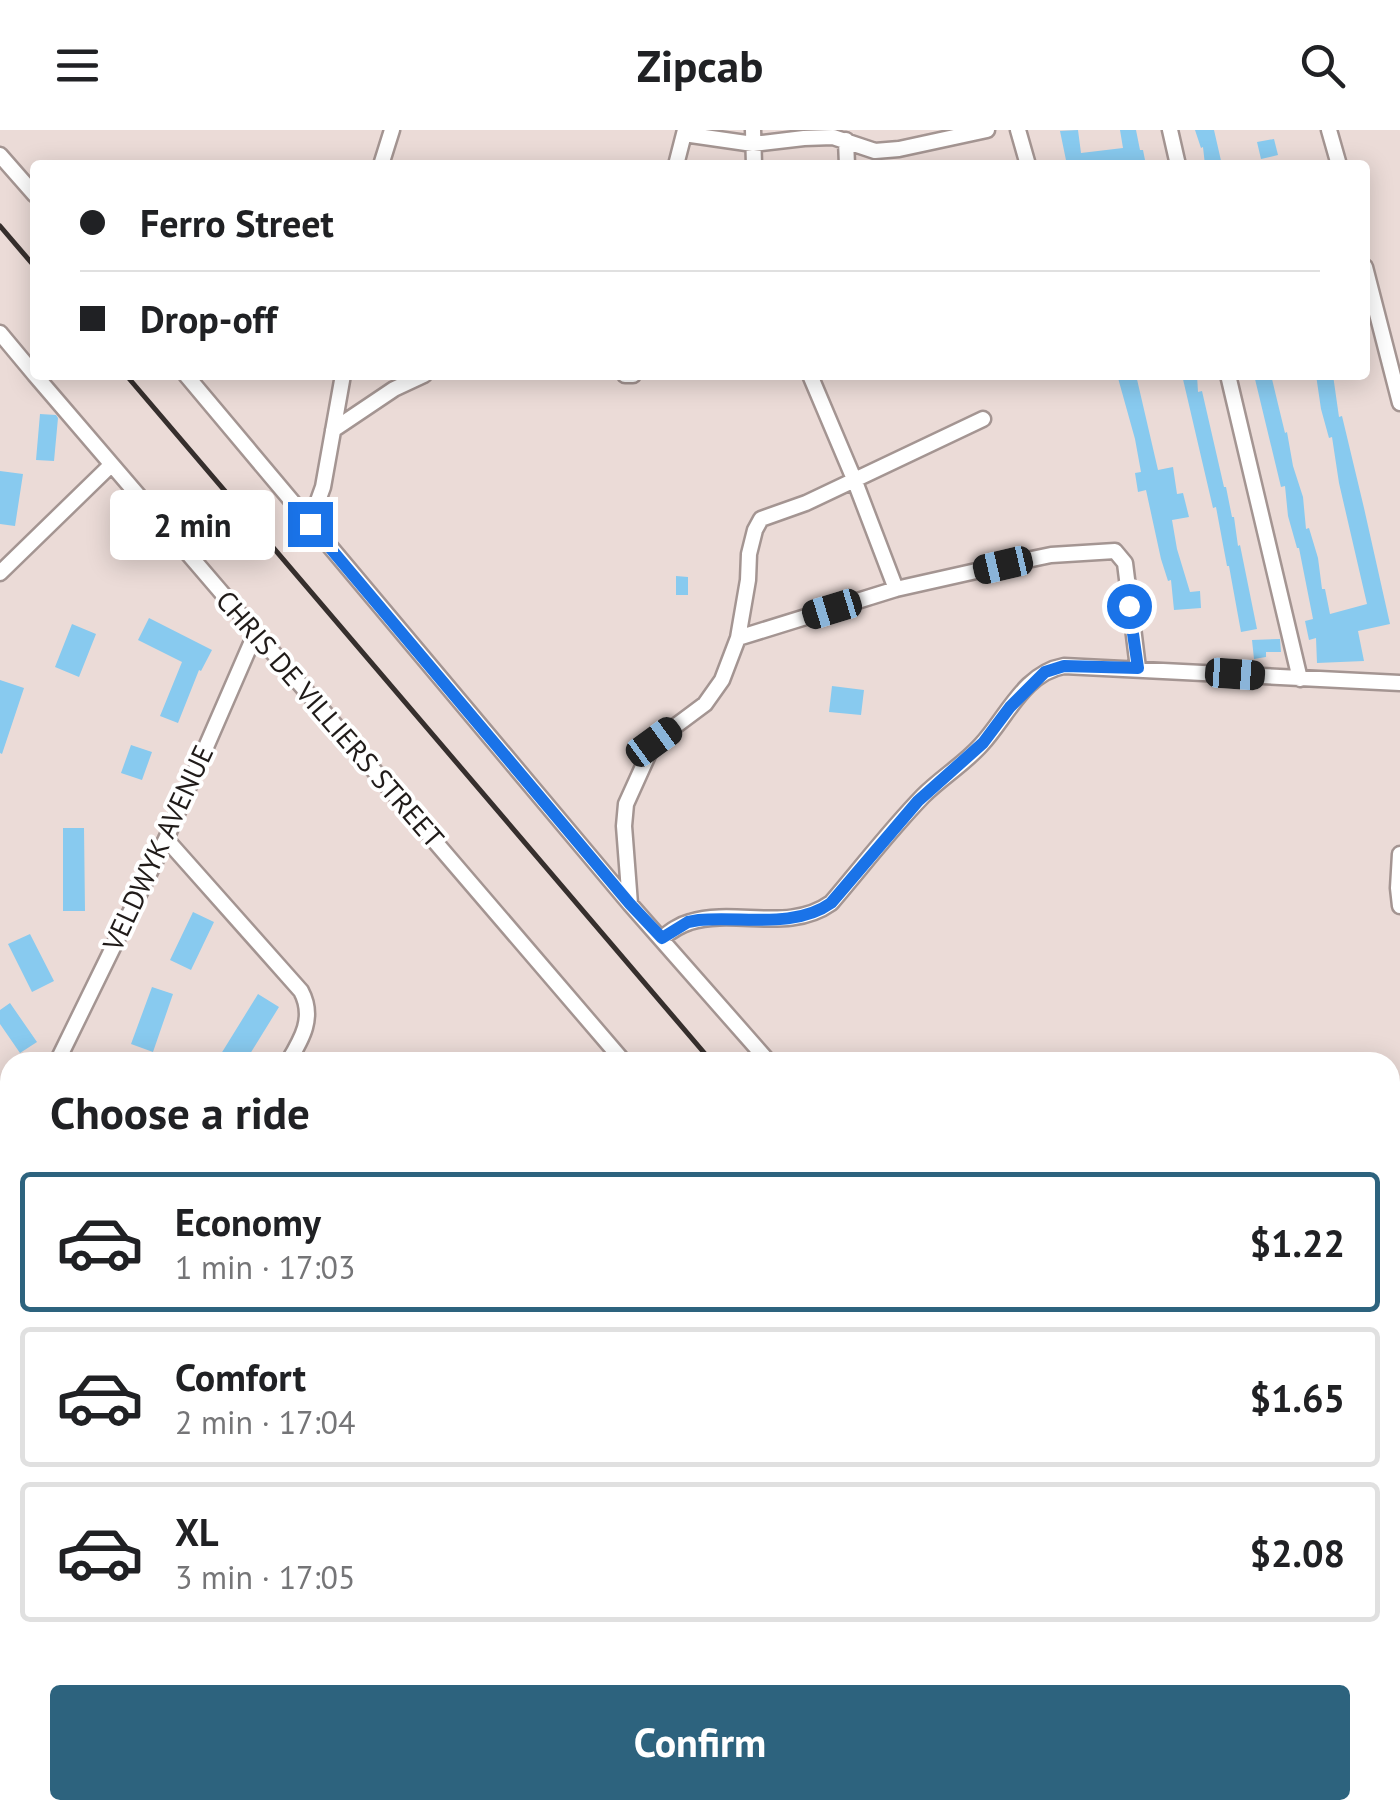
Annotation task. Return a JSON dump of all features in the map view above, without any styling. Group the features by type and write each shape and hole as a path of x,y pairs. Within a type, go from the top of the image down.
{"street":[{"path":"383,160 392,130"},
{"path":"677,160 685,132 821,137 846,140 865,149 888,150 987,130"},
{"path":"1018,130 1027,160"},
{"path":"1170,130 1177,160"},
{"path":"1329,130 1337,160"},
{"path":"846,140 847,160"},
{"path":"0,155 30,188"},
{"path":"1370,286 1400,403"},
{"name":"CHRIS DE VILLIERS STREET","path":"0,333 30,369"},
{"name":"CHRIS DE VILLIERS STREET","path":"39,380 615,1052"},
{"path":"190,380 630,904 760,1052"},
{"path":"310,524 323,487 343,380"},
{"path":"333,430 414,380"},
{"path":"812,380 896,590"},
{"path":"1229,380 1300,678"},
{"path":"630,904 626,804 654,742 706,704 722,680 738,638 749,554 761,519 806,503 983,420"},
{"path":"0,573 111,465"},
{"path":"738,638 896,590 1051,555 1114,551 1125,563 1138,668"},
{"name":"VELDWYK AVENUE","path":"62,1052 166,839 256,632"},
{"path":"662,938 688,922 699,920 784,918 824,909 918,801 983,743 1010,707 1045,672 1064,666 1138,668 1400,682"},
{"path":"166,839 300,991 308,1018 294,1052"},
{"path":"1400,854 1400,906"}],"building":[{"path":"1078,130 1081,153 1123,148 1120,130 1136,130 1145,160 1066,160 1060,131"},
{"path":"1195,130 1214,130 1221,160 1204,160"},
{"path":"1274,139 1278,155 1261,159 1257,142"},
{"path":"1119,380 1137,380 1158,470 1173,467 1177,494 1183,493 1189,517 1172,520 1190,592 1200,591 1201,608 1174,610 1171,580 1168,581 1161,559 1146,490 1138,492 1135,473 1141,472"},
{"path":"1183,380 1197,380 1198,392 1202,391 1257,629 1241,632 1216,507 1213,508"},
{"path":"1255,380 1272,380 1330,614 1367,604 1317,380 1334,380 1339,417 1342,416 1390,624 1358,631 1364,661 1317,663 1316,638 1309,640 1305,621 1313,619 1299,548 1288,516 1285,486 1281,487"},
{"path":"40,414 58,418 54,461 36,460"},
{"path":"0,471 23,474 15,526 0,524"},
{"path":"676,576 688,577 688,595 676,595"},
{"path":"149,618 212,650 199,670 178,723 160,716 182,662 138,640"},
{"path":"72,624 96,634 79,677 55,667"},
{"path":"1280,639 1281,652 1266,652 1266,657 1254,659 1252,640"},
{"path":"0,680 24,688 2,754 0,753"},
{"path":"832,686 864,690 861,715 829,712"},
{"path":"131,745 152,752 142,780 121,773"},
{"path":"63,828 84,828 85,911 63,911"},
{"path":"193,912 214,922 191,970 170,960"},
{"path":"30,934 54,981 32,992 8,944"},
{"path":"152,987 173,994 153,1052 131,1044"},
{"path":"258,994 279,1007 251,1052 222,1052"},
{"path":"10,1003 37,1042 19,1052 0,1024 0,1010"}],"railway":[{"path":"0,226 30,261"},
{"path":"130,380 703,1052"}],"route":[{"path":"310,524 662,938 677,927 699,920 784,918 824,909 918,801 983,743 1010,707 1045,672 1064,666 1138,668 1129,606"}]}
